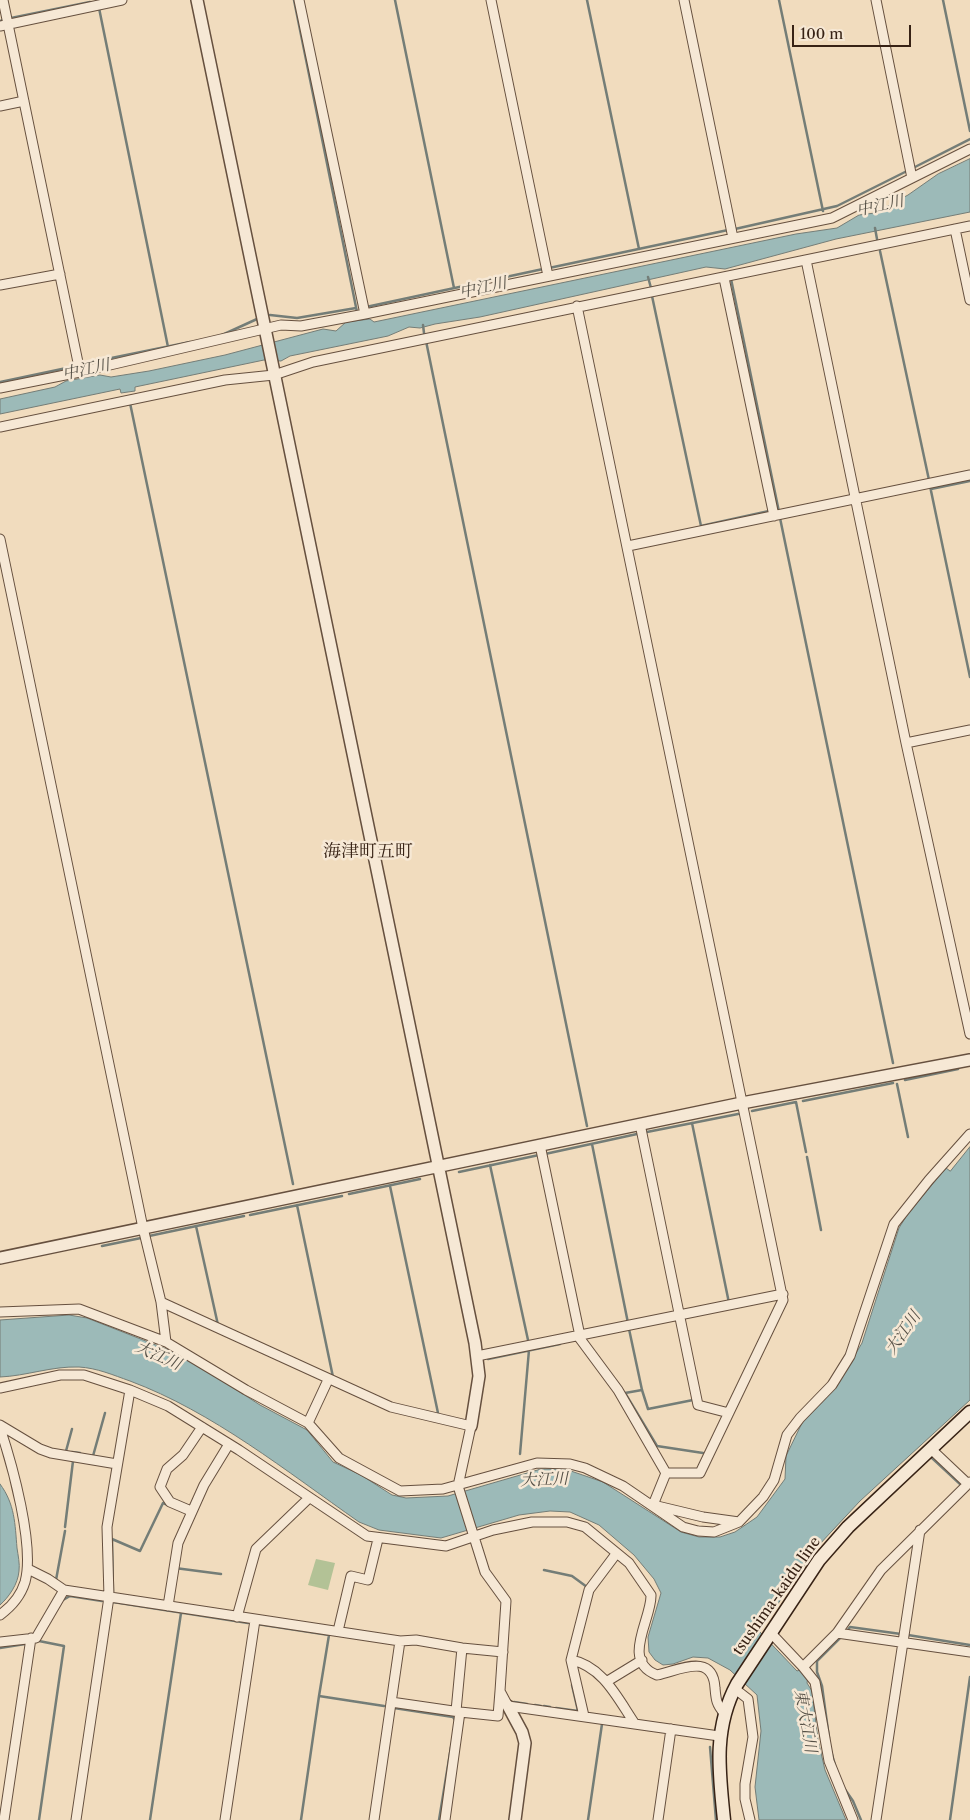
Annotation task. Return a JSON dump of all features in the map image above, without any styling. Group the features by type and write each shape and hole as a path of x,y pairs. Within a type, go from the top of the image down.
{"main road":[{"name":"tsushima-kaidu line","path":"724,1820 718,1765 719,1736 724,1713 769,1634 819,1560 848,1527 970,1412"}],"street":[{"path":"3,0 4,25 24,101 80,372"},
{"path":"4,25 122,0"},
{"path":"197,0 477,1356 479,1376 458,1487 485,1572 506,1601 498,1716 391,1702"},
{"path":"299,0 365,314"},
{"path":"491,0 548,276"},
{"path":"684,0 733,238"},
{"path":"876,0 912,178"},
{"path":"0,106 24,101"},
{"path":"0,388 80,372 264,328 281,325 301,326 365,314 832,218 970,149"},
{"path":"0,427 225,380 274,372 577,306 724,278 970,226"},
{"path":"955,230 970,300"},
{"path":"806,260 906,743 970,1034"},
{"path":"0,285 60,274"},
{"path":"724,278 774,516"},
{"path":"577,306 784,1300 700,1473 666,1473"},
{"path":"628,546 970,475"},
{"path":"0,539 160,1302 166,1342"},
{"path":"906,743 970,730"},
{"path":"0,1258 742,1103 970,1060"},
{"path":"640,1124 698,1405 729,1413"},
{"path":"0,1312 79,1309 166,1342 246,1390 308,1423 339,1458 400,1491 458,1487 537,1463 570,1464 585,1468 615,1482 653,1505 669,1519 698,1532 714,1532 739,1522 763,1497 774,1480 787,1435 800,1418 832,1386 850,1356 894,1224 929,1180 970,1134"},
{"path":"540,1145 579,1336 618,1390 666,1473"},
{"path":"477,1356 782,1294"},
{"path":"160,1302 391,1408 471,1426"},
{"path":"0,1388 60,1376 84,1375 130,1390 168,1406 229,1444 356,1530 378,1539 446,1546 473,1535 532,1522 567,1522 585,1527 629,1563 651,1596 648,1615 640,1636 639,1651 647,1669 657,1675 700,1665 710,1670 715,1681 716,1705 724,1713"},
{"path":"308,1423 328,1380"},
{"path":"76,1820 110,1597 107,1527 130,1390"},
{"path":"0,1426 40,1449 51,1453 117,1464"},
{"path":"0,1426 19,1496 28,1569 24,1584 13,1603 0,1615"},
{"path":"192,1511 170,1502 160,1487 167,1469 183,1455 202,1427"},
{"path":"168,1606 174,1558 192,1511 213,1469 229,1444"},
{"path":"803,1667 837,1633 880,1570 969,1483 931,1449"},
{"path":"653,1505 666,1473"},
{"path":"237,1617 256,1549 309,1498"},
{"path":"653,1505 703,1517 739,1522"},
{"path":"876,1820 920,1529"},
{"path":"338,1631 351,1576 368,1580 378,1539"},
{"path":"584,1716 571,1660 589,1590 616,1554"},
{"path":"28,1569 48,1578 64,1590 400,1641 416,1640 462,1648 503,1652"},
{"path":"0,1642 36,1638 64,1590"},
{"path":"225,1820 255,1620"},
{"path":"837,1633 970,1652"},
{"path":"769,1634 803,1667 815,1682 829,1761 853,1820"},
{"path":"4,1820 31,1638"},
{"path":"374,1820 400,1641"},
{"path":"445,1820 458,1712 462,1648"},
{"path":"571,1660 583,1662 606,1682 635,1724"},
{"path":"606,1682 642,1660"},
{"path":"738,1688 748,1699 753,1737 745,1784 745,1799 750,1820"},
{"path":"500,1691 522,1732 525,1743 514,1820"},
{"path":"508,1706 719,1736"},
{"path":"658,1820 671,1730"}],"green space":[{"path":"316,1559 335,1563 328,1590 308,1585"}],"water":[{"path":"970,159 970,212 836,239 725,269 706,267 480,317 420,328 409,327 388,336 290,356 281,361 264,360 135,387 135,391 121,393 120,389 0,414 0,399 55,387 66,381 100,375 111,377 149,371 225,355 323,329 336,331 346,322 370,319 374,322 796,234 837,228 859,215 875,213 908,195 938,174"},
{"path":"970,1147 970,1400 860,1501 818,1546 759,1631 797,1671 802,1669 808,1677 807,1683 812,1691 818,1740 825,1770 846,1820 759,1820 755,1787 761,1731 757,1695 730,1670 708,1658 693,1657 673,1664 663,1665 655,1660 649,1652 648,1637 661,1593 654,1579 634,1555 599,1525 570,1512 550,1511 519,1515 441,1538 379,1530 359,1522 220,1426 161,1394 130,1381 99,1370 79,1367 59,1368 0,1377 0,1320 69,1315 87,1318 184,1356 260,1405 307,1430 333,1462 361,1475 392,1495 406,1498 448,1496 541,1469 565,1469 603,1482 681,1532 699,1537 720,1537 735,1532 757,1517 785,1479 786,1456 802,1423 839,1382 862,1343 899,1228 907,1215 946,1168 950,1171"},
{"path":"0,1484 9,1499 15,1522 19,1565 15,1585 0,1605"}],"waterway":[{"path":"294,0 357,312"},
{"name":"中江川","path":"395,0 454,288"},
{"path":"587,0 639,249"},
{"path":"779,0 823,211"},
{"path":"943,0 970,131"},
{"path":"11,18 90,2"},
{"path":"99,8 168,347"},
{"path":"913,168 970,139"},
{"name":"中江川","path":"735,229 837,206 907,171"},
{"path":"875,228 877,239"},
{"path":"549,268 728,230"},
{"path":"880,251 929,480"},
{"name":"中江川","path":"366,307 543,269"},
{"path":"648,277 651,288"},
{"path":"731,279 779,512"},
{"path":"652,296 701,526 769,511"},
{"path":"270,315 297,318 356,308"},
{"path":"222,335 257,319"},
{"path":"423,325 424,333"},
{"path":"426,341 587,1126"},
{"name":"中江川","path":"82,364 190,342"},
{"name":"中江川","path":"0,382 76,366"},
{"path":"130,403 293,1184"},
{"path":"931,489 970,481"},
{"path":"930,486 970,677"},
{"path":"780,518 893,1063"},
{"path":"905,1080 958,1069"},
{"path":"803,1101 893,1083"},
{"path":"897,1084 908,1137"},
{"path":"752,1111 796,1102 806,1152"},
{"path":"647,1132 738,1114"},
{"path":"692,1123 729,1303"},
{"path":"545,1154 637,1134"},
{"path":"592,1144 628,1323"},
{"path":"459,1172 539,1155"},
{"path":"807,1157 821,1230"},
{"path":"490,1165 528,1340"},
{"path":"349,1194 420,1179"},
{"path":"390,1186 438,1413"},
{"path":"250,1215 342,1196"},
{"path":"297,1205 333,1377"},
{"path":"149,1236 244,1216"},
{"path":"196,1226 218,1325"},
{"path":"102,1246 141,1238"},
{"path":"629,1329 648,1409 693,1400"},
{"path":"488,1359 560,1344"},
{"path":"520,1454 529,1350"},
{"path":"642,1390 625,1393 657,1446 703,1453"},
{"path":"93,1456 105,1413"},
{"path":"66,1451 72,1429"},
{"path":"72,1452 80,1453"},
{"path":"932,1458 960,1484"},
{"path":"65,1527 73,1461 75,1461"},
{"path":"113,1594 112,1539 140,1551 163,1503 168,1505"},
{"path":"56,1580 65,1531"},
{"path":"175,1568 221,1574"},
{"path":"544,1570 572,1576 587,1587"},
{"path":"63,1600 70,1596 102,1601"},
{"path":"113,1602 248,1623"},
{"path":"150,1820 181,1613"},
{"path":"257,1624 329,1635 319,1696 384,1706"},
{"path":"847,1631 850,1627 901,1634"},
{"path":"908,1635 970,1645"},
{"path":"817,1661 841,1637"},
{"path":"39,1641 64,1646 39,1820"},
{"path":"0,1648 25,1644"},
{"path":"817,1661 817,1672 822,1686 829,1738"},
{"path":"950,1820 970,1677"},
{"path":"556,1708 578,1711 572,1685"},
{"path":"301,1820 319,1696"},
{"path":"514,1702 527,1704"},
{"path":"535,1705 541,1706"},
{"path":"544,1706 550,1707"},
{"path":"394,1708 453,1717 455,1720"},
{"path":"588,1820 602,1724"},
{"path":"439,1820 451,1747"},
{"path":"710,1747 716,1820"},
{"path":"831,1751 835,1765"},
{"path":"844,1788 853,1801 861,1820"}],"district":[{"name":"海津町五町","path":"368,852"}],"water label":[{"name":"大江川","path":"903,1333"},
{"name":"大江川","path":"158,1356"},
{"name":"大江川","path":"544,1480"},
{"name":"東大江川","path":"805,1721"}]}
